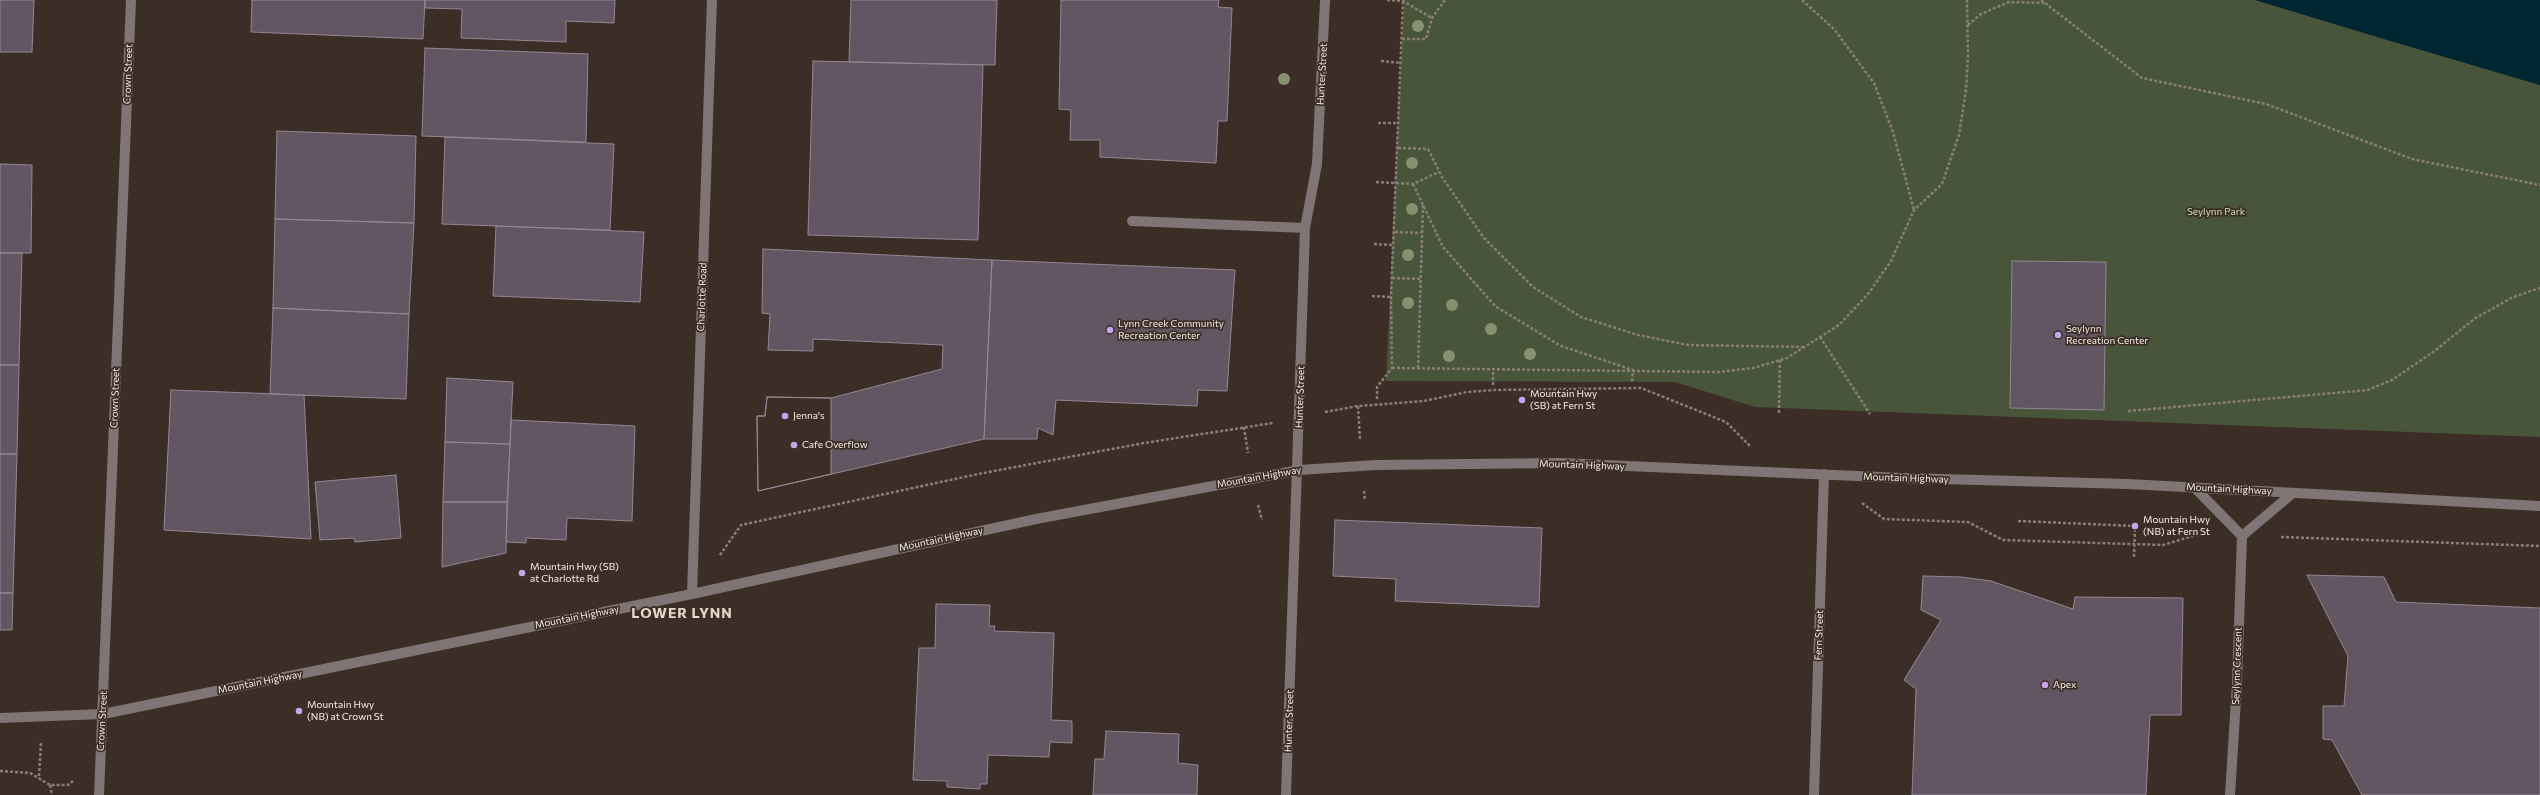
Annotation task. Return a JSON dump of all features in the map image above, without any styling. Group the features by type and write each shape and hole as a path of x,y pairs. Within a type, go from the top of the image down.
{"street":[{"name":"Crown Street","path":"99,795 131,0"},
{"name":"Charlotte Road","path":"692,594 712,0"},
{"name":"Hunter Street","path":"1286,795 1299,470 1306,228 1318,164 1325,0"},
{"path":"1132,221 1306,228"},
{"name":"Mountain Highway","path":"0,718 103,714 692,594 1036,519 1299,470 1376,465 1559,463 2196,488 2540,506"},
{"name":"Fern Street","path":"1814,795 1824,474"},
{"path":"2196,488 2242,536 2294,493"},
{"name":"Seylynn Crescent","path":"2230,795 2242,536"}],"path":[{"path":"1387,0 1403,0 1432,18"},
{"path":"1377,399 1377,387 1392,368 1392,278 1403,0"},
{"path":"1402,39 1426,40 1432,18 1445,0"},
{"path":"1802,0 1834,29 1874,82 1893,132 1914,210"},
{"path":"1392,368 1718,372 1752,368 1780,360 1839,325 1868,294 1891,261 1914,210 1942,184 1959,135 1966,90 1968,26 1967,0"},
{"path":"2041,0 2142,78 2266,104 2412,159 2540,185"},
{"path":"1968,26 1981,14 2009,2 2045,3"},
{"path":"1381,61 1401,62"},
{"path":"1378,122 1398,123"},
{"path":"1398,148 1428,149 1439,172 1462,209 1484,238 1533,287 1581,317 1638,335 1688,345 1804,347"},
{"path":"1376,182 1413,184 1439,172"},
{"path":"1413,184 1443,247 1495,306 1561,346 1633,370"},
{"path":"1418,368 1423,204"},
{"path":"1394,232 1422,233"},
{"path":"1374,244 1394,245"},
{"path":"1392,278 1421,279"},
{"path":"2128,411 2368,390 2392,380 2436,350 2474,319 2513,297 2540,288"},
{"path":"1372,296 1392,297"},
{"path":"1820,337 1870,414"},
{"path":"1779,412 1780,360"},
{"path":"1493,370 1493,385"},
{"path":"1632,382 1633,370"},
{"path":"1342,408 1424,401 1467,392 1494,390 1641,388 1726,422 1778,472"},
{"path":"1358,406 1359,428"},
{"path":"741,525 978,474 1144,443 1244,427 1266,425"},
{"path":"1244,427 1246,445"},
{"path":"1860,501 1884,519 1968,522 2003,540 2163,545 2196,535 2208,535"},
{"path":"2018,522 2135,526 2134,557"},
{"path":"2292,538 2540,546"},
{"path":"39,776 41,756"},
{"path":"0,771 30,773 39,776 50,785 68,785"},
{"path":"50,785 52,795"}],"green space":[{"name":"Seylynn Park","path":"1404,0 2255,0 2540,85 2540,437 1755,407 1675,382 1386,381"}],"water":[{"path":"2255,0 2540,0 2540,85 2387,40"}],"building":[{"path":"0,0 34,0 32,52 0,52"},
{"path":"252,0 425,0 423,39 251,32"},
{"path":"425,0 615,0 614,23 566,21 566,42 461,38 462,9 425,8"},
{"path":"851,0 997,0 995,65 849,62"},
{"path":"1061,0 1219,0 1218,7 1232,8 1227,121 1218,121 1216,163 1100,157 1100,140 1070,140 1071,110 1059,109"},
{"path":"425,48 588,54 586,142 422,136"},
{"path":"813,61 983,65 978,240 808,235"},
{"path":"277,131 416,136 414,223 275,219"},
{"path":"445,137 614,144 610,230 442,224"},
{"path":"0,164 32,165 31,253 0,253"},
{"path":"275,219 414,223 409,314 273,308"},
{"path":"496,226 644,232 640,302 493,296"},
{"path":"763,249 992,260 984,439 758,491 757,416 765,416 767,397 831,398 942,369 943,345 813,339 813,351 768,350 770,314 762,313"},
{"path":"0,253 22,253 19,365 0,365"},
{"name":"Lynn Creek Community Recreation Center","path":"992,260 1235,270 1227,391 1198,390 1197,406 1056,400 1053,435 1038,428 1037,439 984,439"},
{"name":"Seylynn Recreation Center","path":"2012,261 2106,262 2104,410 2010,408"},
{"path":"273,308 409,314 406,399 270,394"},
{"path":"0,365 19,365 17,454 0,454"},
{"path":"447,378 513,382 510,444 445,442"},
{"path":"171,390 304,395 311,539 164,530"},
{"name":"Cafe Overflow","path":"767,397 831,398 831,474 758,491 757,416 765,416"},
{"path":"511,420 635,426 632,521 567,518 566,540 526,538 526,543 506,542"},
{"path":"445,442 510,444 507,502 443,502"},
{"path":"0,454 17,454 13,593 0,593"},
{"path":"396,475 401,538 355,542 354,538 320,540 315,482"},
{"path":"443,502 507,502 506,553 442,567"},
{"path":"1335,520 1542,528 1539,607 1395,601 1396,579 1333,576"},
{"path":"2307,575 2384,577 2396,602 2540,608 2540,795 2362,795 2332,740 2323,739 2323,706 2344,706 2348,656"},
{"name":"Apex","path":"1923,576 1961,577 1991,581 2073,609 2075,597 2183,598 2181,715 2150,715 2146,795 1912,795 1916,689 1904,680 1941,620 1921,610"},
{"path":"0,593 13,593 12,630 0,630"},
{"path":"936,604 990,605 989,626 995,626 994,631 1054,633 1051,720 1072,721 1072,743 1050,742 1049,757 988,755 987,784 980,784 980,789 947,787 947,781 913,780 919,648 935,648"},
{"path":"1106,731 1179,734 1178,763 1198,765 1197,795 1093,795 1095,759 1104,759"}],"place":[{"name":"Lynn Creek Community Recreation Center","path":"1110,330"},
{"name":"Seylynn Recreation Center","path":"2058,335"},
{"name":"Mountain Hwy (SB) at Fern St","path":"1522,400"},
{"name":"Jenna's","path":"785,416"},
{"name":"Cafe Overflow","path":"794,445"},
{"name":"Mountain Hwy (NB) at Fern St","path":"2135,526"},
{"name":"Mountain Hwy (SB) at Charlotte Rd","path":"522,573"},
{"name":"Apex","path":"2045,685"},
{"name":"Mountain Hwy (NB) at Crown St","path":"299,711"}],"district":[{"name":"LOWER LYNN","path":"682,613"}]}
